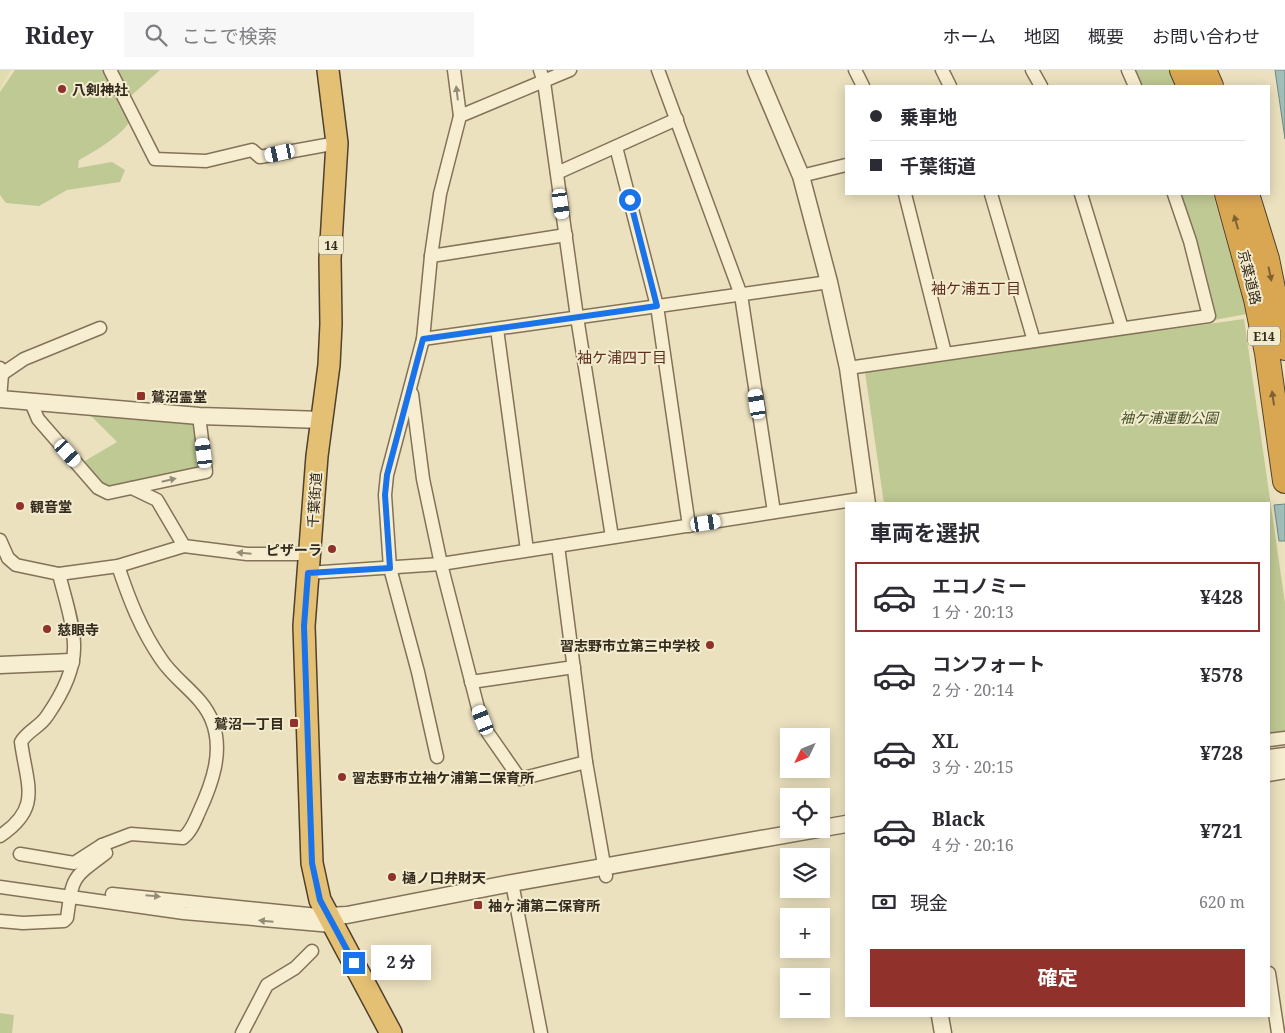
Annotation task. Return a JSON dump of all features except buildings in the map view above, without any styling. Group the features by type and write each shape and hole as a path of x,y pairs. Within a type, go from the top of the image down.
{"highway":[{"name":"千葉街道","path":"328,70 337,143 330,259 331,332 317,456 304,626 312,863 320,900 380,1010 390,1033"},
{"path":"1182,70 1189,85"},
{"path":"1204,70 1210,85"},
{"name":"京葉道路","path":"1227,195 1260,317 1285,481"},
{"name":"京葉道路","path":"1247,195 1266,260 1285,348"}],"street":[{"path":"110,70 155,159 206,161 252,150 260,157 337,143"},
{"path":"437,757 418,672 390,568 385,495 387,475 423,339 431,256 440,194 460,116 454,70"},
{"path":"460,116 542,76 570,70"},
{"path":"658,70 741,295 774,512"},
{"path":"756,70 801,176 829,282 848,368 867,501"},
{"path":"856,70 863,85"},
{"path":"942,70 950,85"},
{"path":"1032,70 1040,85"},
{"path":"1128,70 1135,85"},
{"path":"542,76 577,318 612,537"},
{"path":"557,173 677,119"},
{"path":"616,147 657,306 689,526"},
{"path":"801,176 845,166"},
{"path":"904,195 945,353"},
{"path":"991,195 1034,341"},
{"path":"1081,195 1122,328"},
{"path":"848,368 1209,316 1190,241 1174,195"},
{"path":"431,256 566,235"},
{"path":"423,339 829,282"},
{"path":"100,328 24,359 1,371 0,399 30,400 199,416 322,420"},
{"path":"497,328 527,550"},
{"path":"411,390 423,479 441,564 471,682 488,733 520,779 586,762"},
{"path":"30,400 38,419 98,488 108,493 206,472 199,416"},
{"path":"132,488 157,500 184,546"},
{"path":"0,540 8,558 16,565 60,574 118,566 184,546 309,563 390,568 441,564 774,512 845,504"},
{"path":"558,546 586,762 605,872"},
{"path":"20,854 74,863 102,845 131,834 183,838 190,831 205,798 215,767 217,735 212,718 200,702 162,661 134,614 118,566"},
{"path":"0,836 18,823 27,810 29,797 21,742 24,736 40,726 60,697 68,677 75,646 60,574"},
{"path":"0,665 71,662"},
{"path":"471,682 574,667"},
{"path":"1270,740 1285,738"},
{"path":"1270,758 1285,756"},
{"path":"1270,773 1285,770"},
{"path":"605,872 845,824"},
{"path":"0,881 184,913 330,921 352,924 513,887 845,835"},
{"path":"0,921 64,921 67,918 72,883 82,871 106,853 102,845"},
{"path":"0,887 69,894"},
{"path":"513,887 541,1033"},
{"path":"242,1033 267,985 295,968 312,951"},
{"path":"1270,980 1278,1033"},
{"path":"940,1017 942,1033"}],"shaded area":[{"path":"0,70 11,70 0,89"}],"green space":[{"path":"15,70 160,70 124,102 130,117 129,123 124,129 109,142 79,160 78,168 112,162 125,170 120,182 67,190 39,206 6,203 0,195 0,92"},
{"path":"1135,70 1169,70 1176,85 1142,85"},
{"path":"1179,195 1213,195 1247,314 1214,320 1201,262"},
{"name":"袖ケ浦運動公園","path":"1244,319 1285,603 1285,731 1270,733 1270,502 884,502 865,372"},
{"path":"79,404 199,416 206,472 108,493 78,465 117,442"},
{"path":"0,1013 14,1015 12,1033 0,1033"}],"water":[{"path":"1275,70 1285,70 1285,139"},
{"path":"1285,504 1285,541 1279,541 1274,505"}],"place":[{"name":"八剣神社","path":"62,89"},
{"name":"鷲沼霊堂","path":"141,396"},
{"name":"観音堂","path":"20,506"},
{"name":"ピザーラ","path":"332,549"},
{"name":"慈眼寺","path":"47,629"},
{"name":"習志野市立第三中学校","path":"710,645"},
{"name":"鷲沼一丁目","path":"294,723"},
{"name":"習志野市立袖ケ浦第二保育所","path":"342,777"},
{"name":"樋ノ口弁財天","path":"392,877"},
{"name":"袖ヶ浦第二保育所","path":"478,905"}],"district":[{"name":"袖ケ浦五丁目","path":"976,288"},
{"name":"袖ケ浦四丁目","path":"622,357"}],"route":[{"path":"354,963 332,926 320,900 313,873 304,626 308,573 390,568 385,495 387,475 423,339 657,306 630,200"}]}
